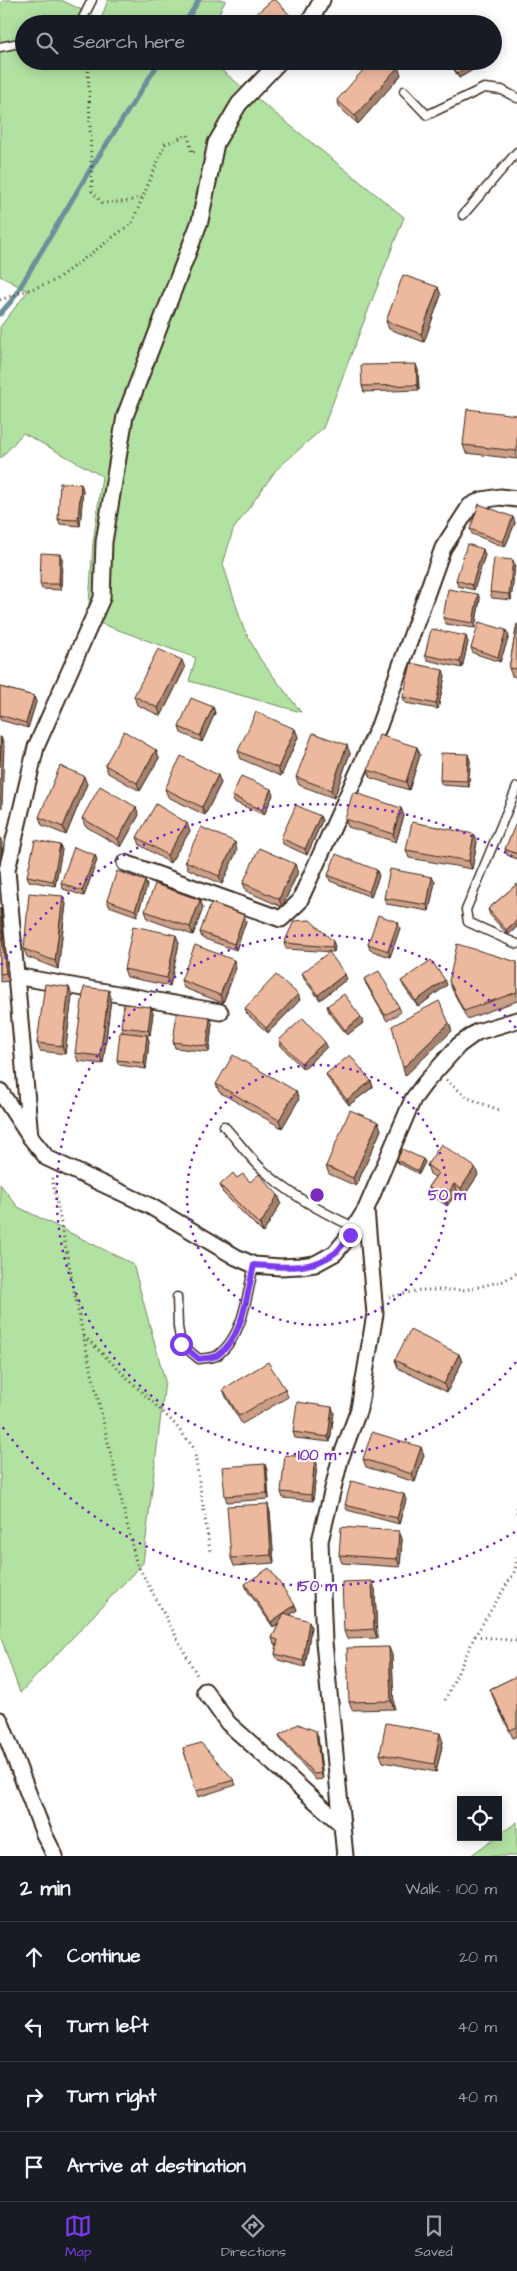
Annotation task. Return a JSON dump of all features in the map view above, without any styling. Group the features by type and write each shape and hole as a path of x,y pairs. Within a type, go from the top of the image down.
{"street":[{"path":"313,15 322,0"},
{"path":"30,1137 7,870 11,851 36,747 102,598 104,542 125,416 200,222 216,143 239,104 271,70"},
{"path":"125,863 281,919 299,902 379,726 443,548 470,506 482,500 500,497 517,499"},
{"path":"15,976 220,1012"},
{"path":"0,1092 30,1137 48,1158 150,1206 236,1257 254,1265 280,1267 315,1264 335,1253 366,1209 412,1099 436,1070 459,1045 476,1032 517,1020"},
{"path":"345,1856 334,1726 324,1642 320,1540 340,1460 359,1409 375,1314 366,1209"},
{"path":"205,1691 228,1723 341,1824"},
{"path":"0,1720 44,1834 55,1856"}],"lane":[{"path":"84,15 92,0"},
{"path":"0,46 15,44"},
{"path":"404,91 428,115 484,88 502,90 517,98"},
{"path":"463,215 517,152"},
{"path":"517,787 466,910 468,922 517,944"},
{"path":"224,1126 262,1169 284,1187 320,1211 354,1227"},
{"path":"177,1297 181,1344 199,1359 217,1356 231,1340 241,1319 254,1265"}],"path":[{"path":"88,70 92,191 102,203 123,202 142,198"},
{"path":"0,300 54,281 132,224 165,144 188,135 192,153 216,143"},
{"path":"436,1070 453,1088 468,1098 502,1111"},
{"path":"48,1158 83,1335 136,1562 205,1691"},
{"path":"374,1301 420,1290 465,1290 503,1281 517,1274"},
{"path":"83,1335 173,1422 194,1448 210,1551"},
{"path":"517,1502 517,1514"},
{"path":"445,1700 475,1636 515,1571 517,1557"},
{"path":"475,1636 517,1641"}],"green space":[{"path":"4,0 61,0 93,15 15,15 15,70 221,70 404,217 323,428 276,470 233,530 223,564 243,627 260,659 301,712 189,681 196,658 88,619 93,544 102,476 23,433 0,459 0,327 28,291 0,276 0,3"},
{"path":"108,0 226,0 218,15 102,15"},
{"path":"0,1184 18,1207 133,1264 165,1381 143,1563 20,1693 0,1635"},
{"path":"517,1822 517,1856 470,1856 491,1841 502,1841 502,1833"}],"building":[{"path":"272,0 276,0 290,15 255,15"},
{"path":"363,70 395,70 355,116 337,100"},
{"path":"403,275 438,287 421,334 386,321"},
{"path":"416,364 417,385 362,386 361,365"},
{"path":"467,409 517,415 517,451 463,445"},
{"path":"60,483 81,484 78,520 58,519"},
{"path":"479,504 513,517 503,542 470,529"},
{"path":"467,544 483,549 472,585 456,580"},
{"path":"41,553 60,554 59,584 40,584"},
{"path":"494,558 513,560 509,594 490,592"},
{"path":"448,589 478,594 473,623 443,618"},
{"path":"479,622 506,630 498,657 471,648"},
{"path":"517,624 517,669 509,668"},
{"path":"431,629 466,636 460,662 425,655"},
{"path":"158,649 182,660 158,708 134,696"},
{"path":"411,663 443,670 436,704 403,697"},
{"path":"0,687 34,696 26,723 0,715"},
{"path":"191,698 213,707 200,736 179,727"},
{"path":"256,712 295,729 278,768 238,751"},
{"path":"124,731 156,750 137,783 105,765"},
{"path":"313,733 347,745 331,790 296,777"},
{"path":"379,735 417,747 406,782 368,770"},
{"path":"441,753 468,754 467,781 440,780"},
{"path":"181,756 218,775 202,807 165,789"},
{"path":"60,766 84,776 63,827 39,817"},
{"path":"241,776 271,789 262,810 232,796"},
{"path":"100,786 136,807 118,839 82,818"},
{"path":"353,792 401,808 393,834 345,819"},
{"path":"156,804 187,823 167,855 137,837"},
{"path":"296,805 320,816 305,849 281,838"},
{"path":"412,822 474,834 469,861 406,850"},
{"path":"517,823 517,854 505,849"},
{"path":"201,827 235,842 219,876 185,861"},
{"path":"35,840 60,845 53,881 27,876"},
{"path":"74,847 95,855 82,891 61,883"},
{"path":"259,848 295,864 279,899 243,883"},
{"path":"336,854 377,870 369,892 328,875"},
{"path":"390,869 432,877 427,905 384,898"},
{"path":"117,871 145,881 135,910 107,900"},
{"path":"155,884 200,900 190,927 145,911"},
{"path":"517,884 517,920 506,930 488,909"},
{"path":"29,893 63,896 55,961 24,949"},
{"path":"211,903 244,915 234,944 200,932"},
{"path":"378,915 398,922 388,951 368,944"},
{"path":"310,920 333,941 332,947 284,943 294,921"},
{"path":"0,924 6,973 0,974"},
{"path":"133,926 176,935 167,978 124,969"},
{"path":"457,944 517,962 517,992 464,1011 449,981"},
{"path":"195,945 234,960 220,995 181,980"},
{"path":"329,952 345,974 318,995 302,973"},
{"path":"431,960 445,980 416,1001 401,981"},
{"path":"379,971 399,1007 385,1015 364,979"},
{"path":"276,975 298,994 266,1028 245,1008"},
{"path":"45,984 69,987 62,1046 37,1043"},
{"path":"84,987 109,990 100,1056 75,1053"},
{"path":"344,994 361,1017 345,1030 327,1006"},
{"path":"439,1001 449,1023 403,1068 392,1026"},
{"path":"124,1004 151,1007 148,1030 121,1027"},
{"path":"177,1013 210,1017 207,1046 173,1042"},
{"path":"303,1018 325,1042 301,1063 279,1040"},
{"path":"120,1032 147,1035 144,1063 117,1060"},
{"path":"233,1055 296,1091 279,1120 216,1084"},
{"path":"350,1055 371,1081 347,1100 326,1074"},
{"path":"350,1110 378,1122 353,1178 326,1166"},
{"path":"441,1144 475,1167 461,1188 454,1184 445,1198 428,1187 438,1173 427,1165"},
{"path":"402,1149 423,1159 418,1171 397,1160"},
{"path":"233,1173 237,1178 243,1174 250,1182 259,1174 278,1195 260,1225 220,1185"},
{"path":"410,1330 459,1354 444,1384 395,1360"},
{"path":"268,1362 285,1389 239,1416 223,1389"},
{"path":"297,1402 332,1407 328,1437 293,1432"},
{"path":"372,1432 421,1447 412,1474 363,1459"},
{"path":"285,1455 315,1458 311,1495 281,1492"},
{"path":"265,1464 267,1493 225,1496 222,1467"},
{"path":"351,1481 404,1494 397,1518 345,1505"},
{"path":"268,1504 271,1555 231,1558 227,1506"},
{"path":"341,1527 399,1531 397,1559 339,1555"},
{"path":"269,1568 295,1605 271,1622 245,1584"},
{"path":"372,1581 374,1629 344,1631 342,1582"},
{"path":"284,1613 309,1621 303,1661 275,1654 278,1640 272,1638"},
{"path":"389,1647 391,1701 349,1702 347,1648"},
{"path":"517,1676 517,1727 510,1730 490,1689"},
{"path":"386,1723 440,1733 434,1764 380,1754"},
{"path":"298,1724 316,1731 321,1773 314,1774 279,1735"},
{"path":"201,1743 234,1780 196,1791 183,1748"}],"waterway":[{"path":"190,15 199,0"},
{"path":"0,314 13,299 88,173 154,70"}],"route":[{"path":"181,1344 199,1359 217,1356 231,1340 241,1319 254,1265 280,1267 315,1264 335,1253 350,1235"}]}
